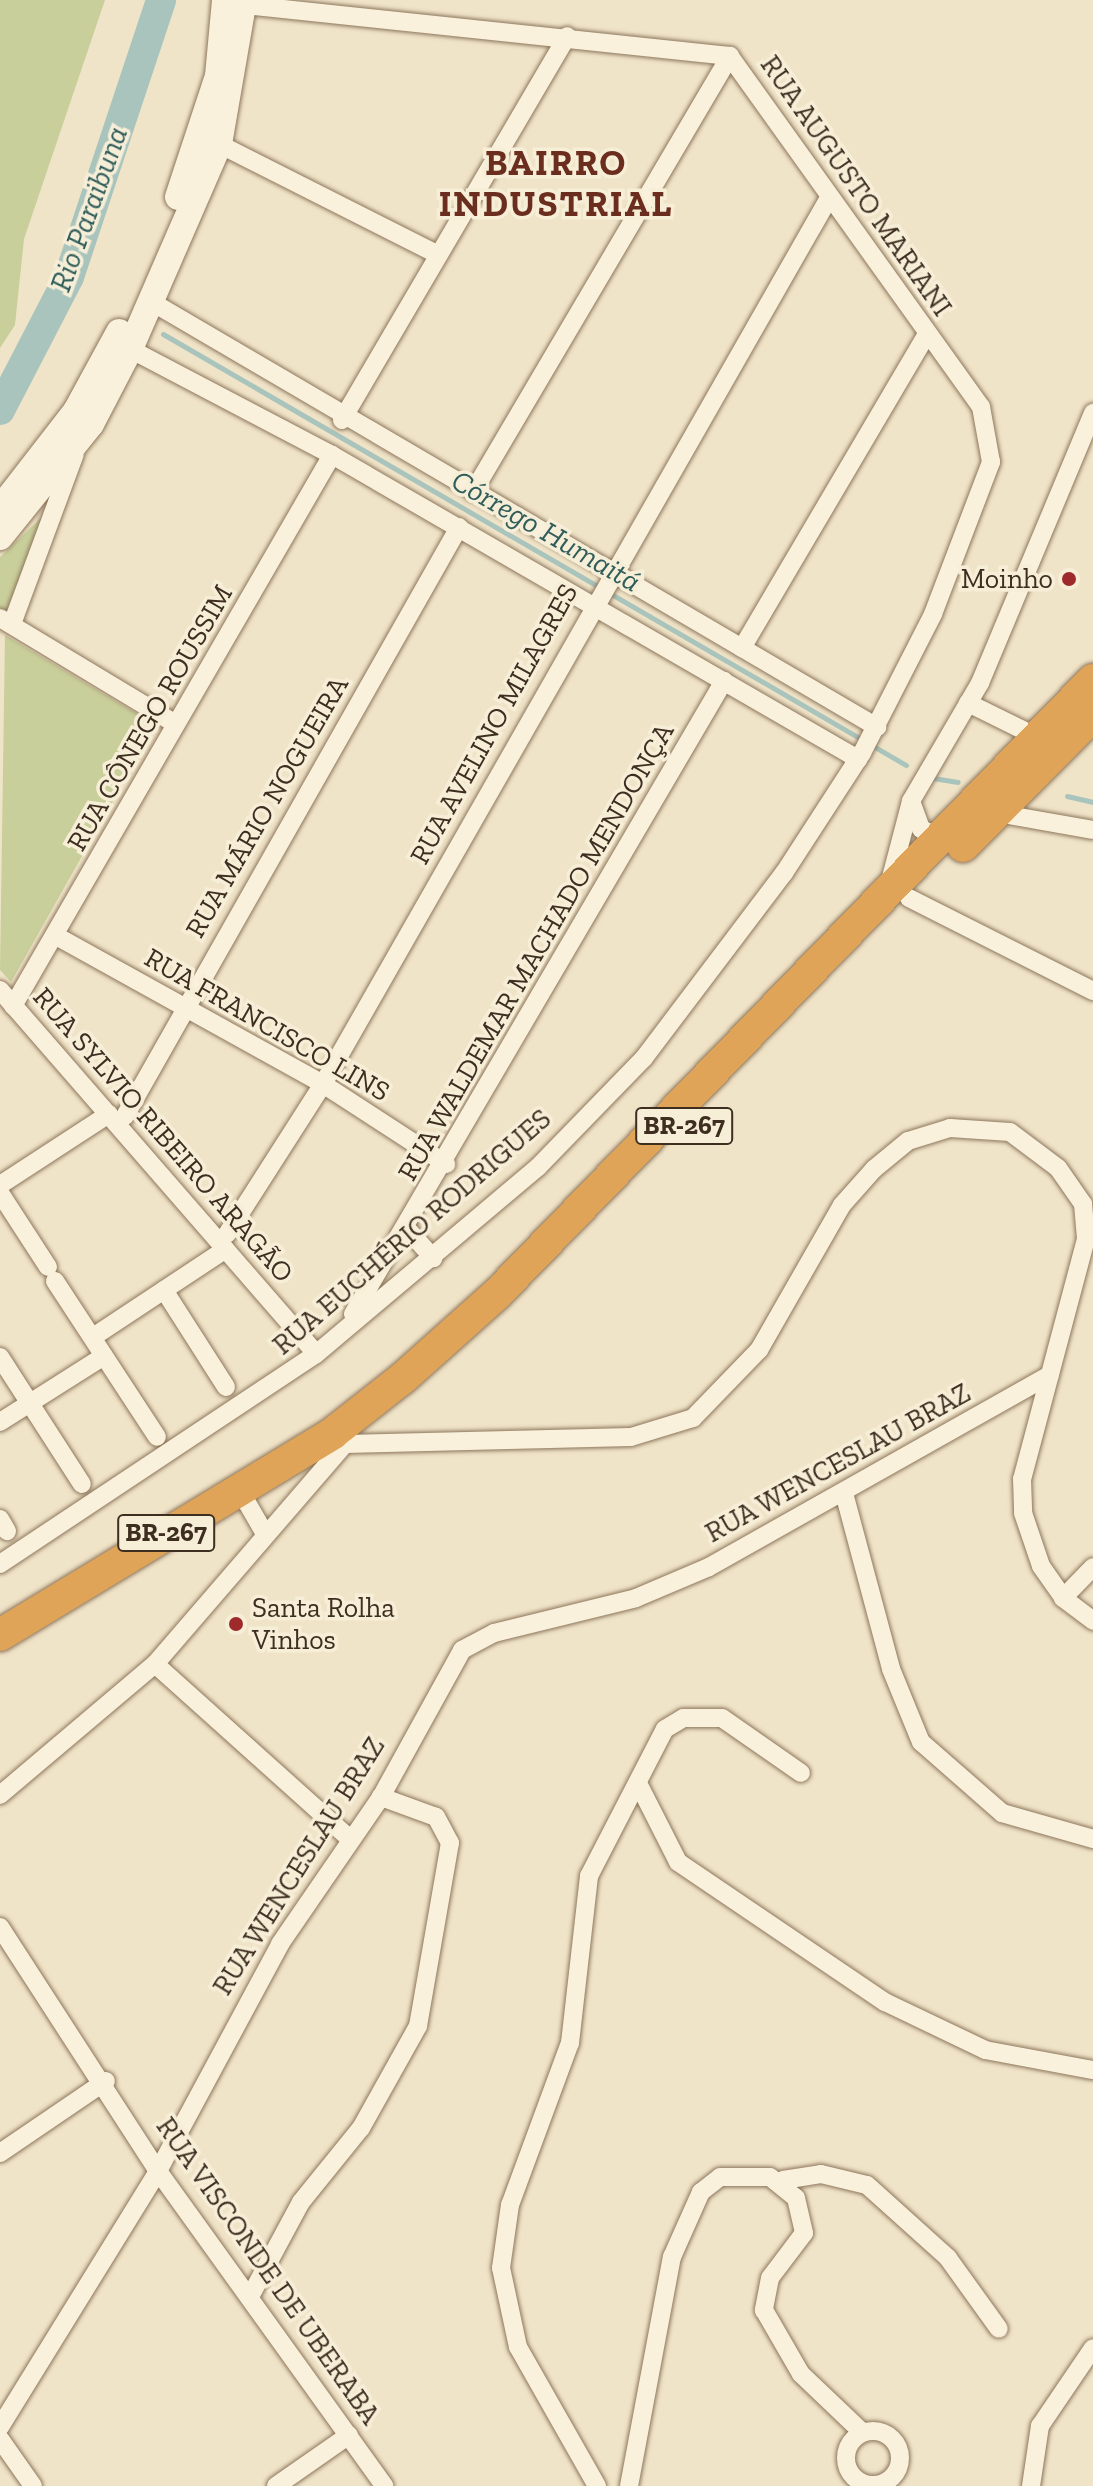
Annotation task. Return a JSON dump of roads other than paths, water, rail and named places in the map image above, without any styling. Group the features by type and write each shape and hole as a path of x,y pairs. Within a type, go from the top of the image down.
{"highway":[{"name":"BR-267","path":"0,1635 333,1433 403,1378 497,1294 899,896 952,842 1039,738 1093,680"},
{"name":"BR-267","path":"952,842 997,813 1093,715"},
{"name":"BR-267","path":"0,1658 246,1501 345,1444 509,1307 899,896"}],"main road":[{"path":"0,537 83,435 130,349 219,144 238,1"},
{"path":"130,349 128,332 208,116 238,1"},
{"path":"0,509 76,411 154,259"}],"street":[{"path":"364,19 366,0"},
{"name":"RUA AUGUSTO MARIANI","path":"238,1 364,19 567,36 730,56 926,336 981,407 991,435"},
{"path":"342,420 567,36"},
{"path":"473,492 730,56"},
{"path":"219,144 439,255"},
{"name":"RUA AVELINO MILAGRES","path":"226,1241 323,1084 610,576 829,198"},
{"path":"150,301 342,420 473,492 610,576 742,648 875,730"},
{"path":"742,648 926,336"},
{"path":"130,349 332,455 860,756"},
{"path":"1093,413 968,703 911,801 897,835 899,896 1093,991"},
{"path":"83,435 6,621 174,723"},
{"name":"RUA EUCHÉRIO RODRIGUES","path":"0,1564 316,1354 538,1167 644,1058 759,908 875,730 933,614 991,462 991,435"},
{"name":"RUA CÔNEGO ROUSSIM","path":"13,1006 58,937 174,723 332,455"},
{"name":"RUA MÁRIO NOGUEIRA","path":"117,1115 184,1010 459,527"},
{"name":"RUA WALDEMAR MACHADO MENDONÇA","path":"343,1330 408,1230 724,681"},
{"path":"968,703 1039,738"},
{"path":"911,801 921,829 952,842"},
{"path":"997,813 1093,830"},
{"name":"RUA FRANCISCO LINS","path":"58,937 184,1010 323,1084 446,1164"},
{"name":"RUA SYLVIO RIBEIRO ARAGÃO","path":"0,990 117,1115 226,1241 316,1354"},
{"path":"0,1185 117,1115"},
{"path":"0,1795 155,1664 264,1532 345,1444 631,1437 674,1428 715,1400 759,1350 842,1205 874,1169 926,1132 968,1126 1010,1132 1037,1149 1083,1204 1086,1239 1022,1479 1023,1513 1041,1566 1063,1598 1093,1621"},
{"path":"0,1193 157,1437"},
{"path":"408,1230 433,1258"},
{"path":"93,1337 164,1290 226,1241"},
{"path":"164,1290 226,1387"},
{"path":"0,1422 104,1356"},
{"path":"0,1357 82,1484"},
{"name":"RUA WENCESLAU BRAZ","path":"0,2427 158,2171 280,1944 349,1838 381,1797 451,1666 478,1639 636,1598 743,1551 1050,1375"},
{"path":"844,1493 891,1669 921,1742 1002,1813 1093,1839"},
{"path":"246,1501 264,1532"},
{"path":"1063,1598 1093,1567"},
{"path":"155,1664 349,1838"},
{"path":"597,2486 508,2323 503,2233 570,2043 589,1876 640,1787 665,1729 701,1714 752,1733 801,1773"},
{"path":"640,1787 678,1862 885,2002 985,2050 1093,2070"},
{"path":"252,2293 301,2202 361,2128 418,2026 450,1843 436,1817 381,1797"},
{"name":"RUA VISCONDE DE UBERABA","path":"0,1927 106,2081 158,2171 252,2293 384,2486"},
{"path":"0,2153 106,2081"},
{"path":"629,2486 672,2257 701,2192 720,2177 783,2180 821,2174 867,2185 948,2258 999,2329"},
{"path":"783,2180 806,2225 770,2278 764,2310 801,2374 862,2432"},
{"path":"1031,2486 1040,2426 1093,2348"},
{"path":"276,2486 349,2435"},
{"path":"0,2439 33,2486"}],"waterway":[{"name":"Rio Paraibuna","path":"0,410 69,277 161,0"},
{"name":"Córrego Humaitá","path":"163,334 906,765"},
{"name":"Córrego Humaitá","path":"933,778 958,782"},
{"name":"Córrego Humaitá","path":"1067,796 1093,802"}],"place":[{"name":"Moinho","path":"1069,579"},
{"name":"Santa Rolha Vinhos","path":"236,1624"}],"district":[{"name":"BAIRRO INDUSTRIAL","path":"556,182"}]}
